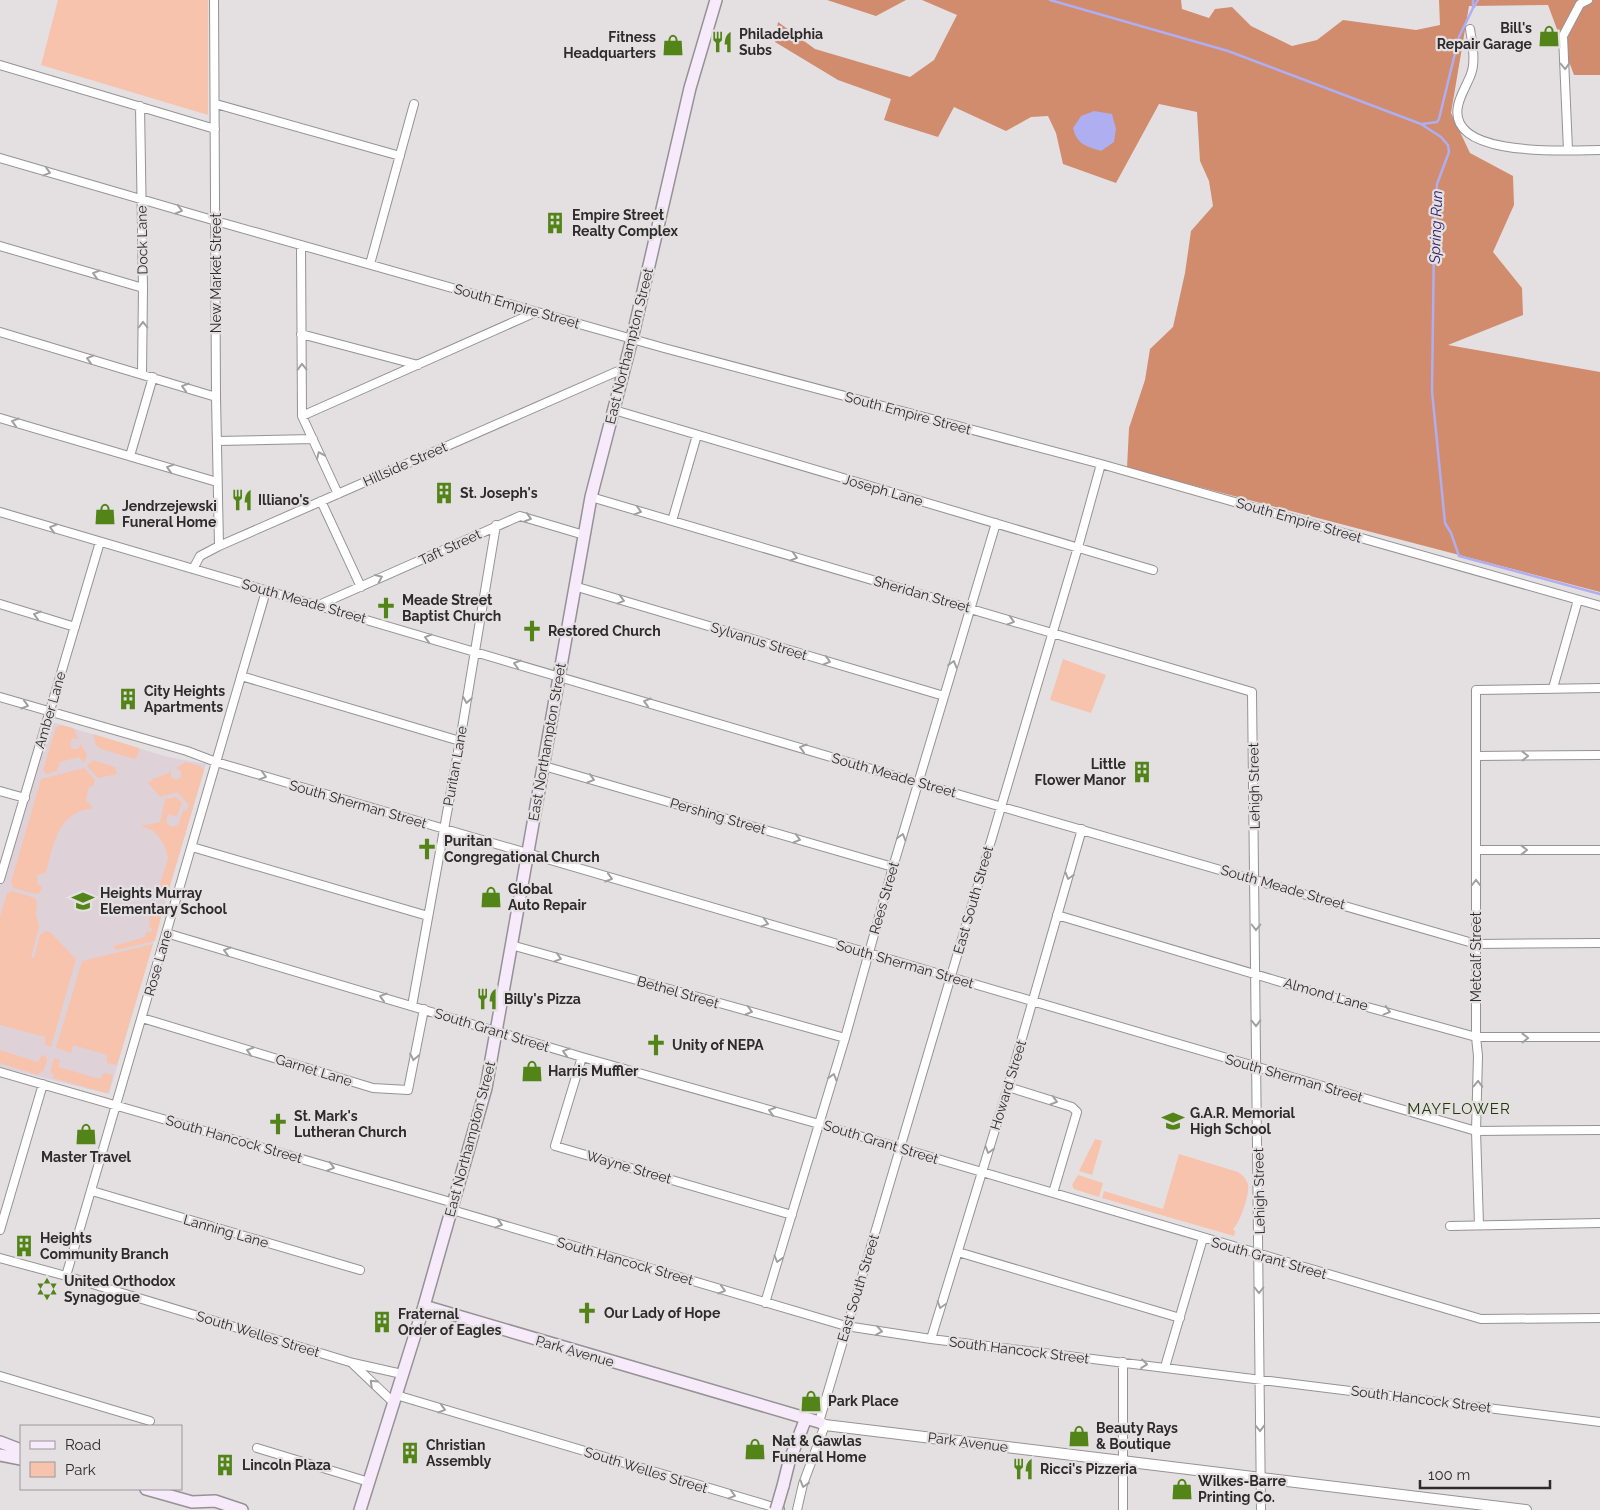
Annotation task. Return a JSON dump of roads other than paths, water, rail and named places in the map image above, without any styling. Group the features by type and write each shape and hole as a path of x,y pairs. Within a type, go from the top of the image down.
{"main road":[{"name":"East Northampton Street","path":"360,1510 424,1306 486,1088 591,497 632,339 690,88 716,0"},
{"name":"Park Avenue","path":"424,1306 822,1424"},
{"path":"776,1510 789,1462 806,1418"},
{"path":"0,1442 20,1450"},
{"path":"0,1455 20,1459"},
{"path":"150,1490 192,1502 204,1510"},
{"path":"192,1502 215,1501 242,1510"}],"street":[{"name":"New Market Street","path":"214,0 216,397 219,546"},
{"path":"1568,150 1563,36 1580,4 1588,0"},
{"path":"1470,29 1472,72 1457,107 1461,125 1466,132 1480,140 1501,146 1525,149 1600,150"},
{"path":"0,65 215,129"},
{"path":"216,104 400,156"},
{"path":"370,264 414,104"},
{"name":"Dock Lane","path":"140,106 143,288 142,374"},
{"name":"South Empire Street","path":"0,158 141,200 632,339 1101,464 1600,606"},
{"path":"301,245 302,416 338,494"},
{"path":"0,246 143,288"},
{"path":"302,416 536,312"},
{"path":"0,332 216,397"},
{"path":"301,334 418,365"},
{"name":"Hillside Street","path":"193,569 200,556 219,546 624,368"},
{"path":"130,456 153,377"},
{"name":"Joseph Lane","path":"614,410 1152,570"},
{"path":"0,418 217,482"},
{"path":"672,522 697,435"},
{"path":"217,441 313,439"},
{"name":"East South Street","path":"797,1510 822,1424 846,1326 900,1149 1101,464"},
{"name":"Sheridan Street","path":"591,497 1252,692"},
{"path":"321,501 360,587"},
{"name":"South Meade Street","path":"0,512 266,592 319,605 1476,944 1600,943"},
{"name":"Taft Street","path":"319,605 520,516 584,535"},
{"name":"Rees Street","path":"765,1302 845,1038 893,867 996,523"},
{"name":"Puritan Lane","path":"412,1006 460,741 496,525"},
{"name":"Amber Lane","path":"0,879 100,542"},
{"name":"Sylvanus Street","path":"574,586 944,696"},
{"name":"Rose Lane","path":"66,1276 266,592"},
{"path":"1578,600 1553,688 1600,688"},
{"path":"0,604 75,627"},
{"path":"241,676 460,741"},
{"name":"Metcalf Street","path":"1479,1225 1476,1131 1478,1056 1476,1037 1476,690 1553,688"},
{"name":"Lehigh Street","path":"1252,692 1261,1510"},
{"name":"South Sherman Street","path":"0,697 187,751 216,762 528,855 1476,1131 1600,1130"},
{"path":"1476,756 1600,755"},
{"name":"Pershing Street","path":"544,766 893,867"},
{"path":"0,791 25,798"},
{"name":"Howard Street","path":"931,1339 1008,1087 1082,829"},
{"path":"192,846 428,916"},
{"path":"1476,850 1600,850"},
{"name":"Almond Lane","path":"1057,915 1476,1037 1600,1037"},
{"name":"South Grant Street","path":"166,933 496,1032 819,1124 1481,1320 1600,1318"},
{"name":"Bethel Street","path":"512,945 845,1038"},
{"name":"Garnet Lane","path":"142,1018 373,1088 408,1090 424,1009"},
{"name":"Wayne Street","path":"582,1057 555,1146 792,1215"},
{"name":"South Hancock Street","path":"0,1072 453,1206 846,1326 931,1339 1600,1422"},
{"path":"0,1230 43,1084"},
{"path":"1008,1087 1072,1107 1077,1112 1054,1193"},
{"name":"Lanning Lane","path":"92,1191 360,1270"},
{"path":"1450,1226 1600,1223"},
{"path":"1165,1367 1203,1238"},
{"path":"958,1252 1180,1318"},
{"name":"South Welles Street","path":"0,1258 66,1276 353,1363 402,1374"},
{"path":"1123,1362 1123,1510"},
{"path":"353,1363 394,1399"},
{"path":"0,1376 150,1421"},
{"name":"South Welles Street","path":"394,1399 782,1510"},
{"name":"Park Avenue","path":"822,1424 1261,1478 1473,1507 1526,1510"},
{"path":"257,1448 369,1482"}],"water":[{"path":"1094,111 1112,114 1116,129 1114,142 1101,151 1082,144 1073,128 1081,116"}],"waterway":[{"name":"Spring Run","path":"1050,0 1228,51 1421,124 1441,137 1448,145 1449,152 1437,184 1434,243 1432,391 1445,523 1451,533 1459,556 1600,594"},
{"path":"1422,124 1437,122 1439,119 1459,37 1473,8 1473,0"},
{"path":"1474,7 1478,0"}],"place":[{"name":"Bill's Repair Garage","path":"1549,36"},
{"name":"Philadelphia Subs","path":"722,42"},
{"name":"Fitness Headquarters","path":"673,45"},
{"name":"Empire Street Realty Complex","path":"555,223"},
{"name":"St. Joseph's","path":"444,493"},
{"name":"Illiano's","path":"242,500"},
{"name":"Jendrzejewski Funeral Home","path":"105,514"},
{"name":"Meade Street Baptist Church","path":"386,608"},
{"name":"Restored Church","path":"532,631"},
{"name":"City Heights Apartments","path":"128,699"},
{"name":"Little Flower Manor","path":"1142,772"},
{"name":"Puritan Congregational Church","path":"427,849"},
{"name":"Global Auto Repair","path":"491,897"},
{"name":"Heights Murray Elementary School","path":"83,901"},
{"name":"Billy's Pizza","path":"487,999"},
{"name":"Unity of NEPA","path":"656,1045"},
{"name":"Harris Muffler","path":"532,1071"},
{"name":"G.A.R. Memorial High School","path":"1173,1121"},
{"name":"St. Mark's Lutheran Church","path":"278,1124"},
{"name":"Master Travel","path":"86,1134"},
{"name":"Heights Community Branch","path":"24,1246"},
{"name":"United Orthodox Synagogue","path":"47,1289"},
{"name":"Our Lady of Hope","path":"587,1313"},
{"name":"Fraternal Order of Eagles","path":"382,1322"},
{"name":"Park Place","path":"811,1401"},
{"name":"Beauty Rays & Boutique","path":"1079,1436"},
{"name":"Nat & Gawlas Funeral Home","path":"755,1449"},
{"name":"Christian Assembly","path":"410,1453"},
{"name":"Lincoln Plaza","path":"225,1465"},
{"name":"Ricci's Pizzeria","path":"1023,1469"},
{"name":"Wilkes-Barre Printing Co.","path":"1182,1489"}],"district":[{"name":"MAYFLOWER","path":"1459,1109"}]}
